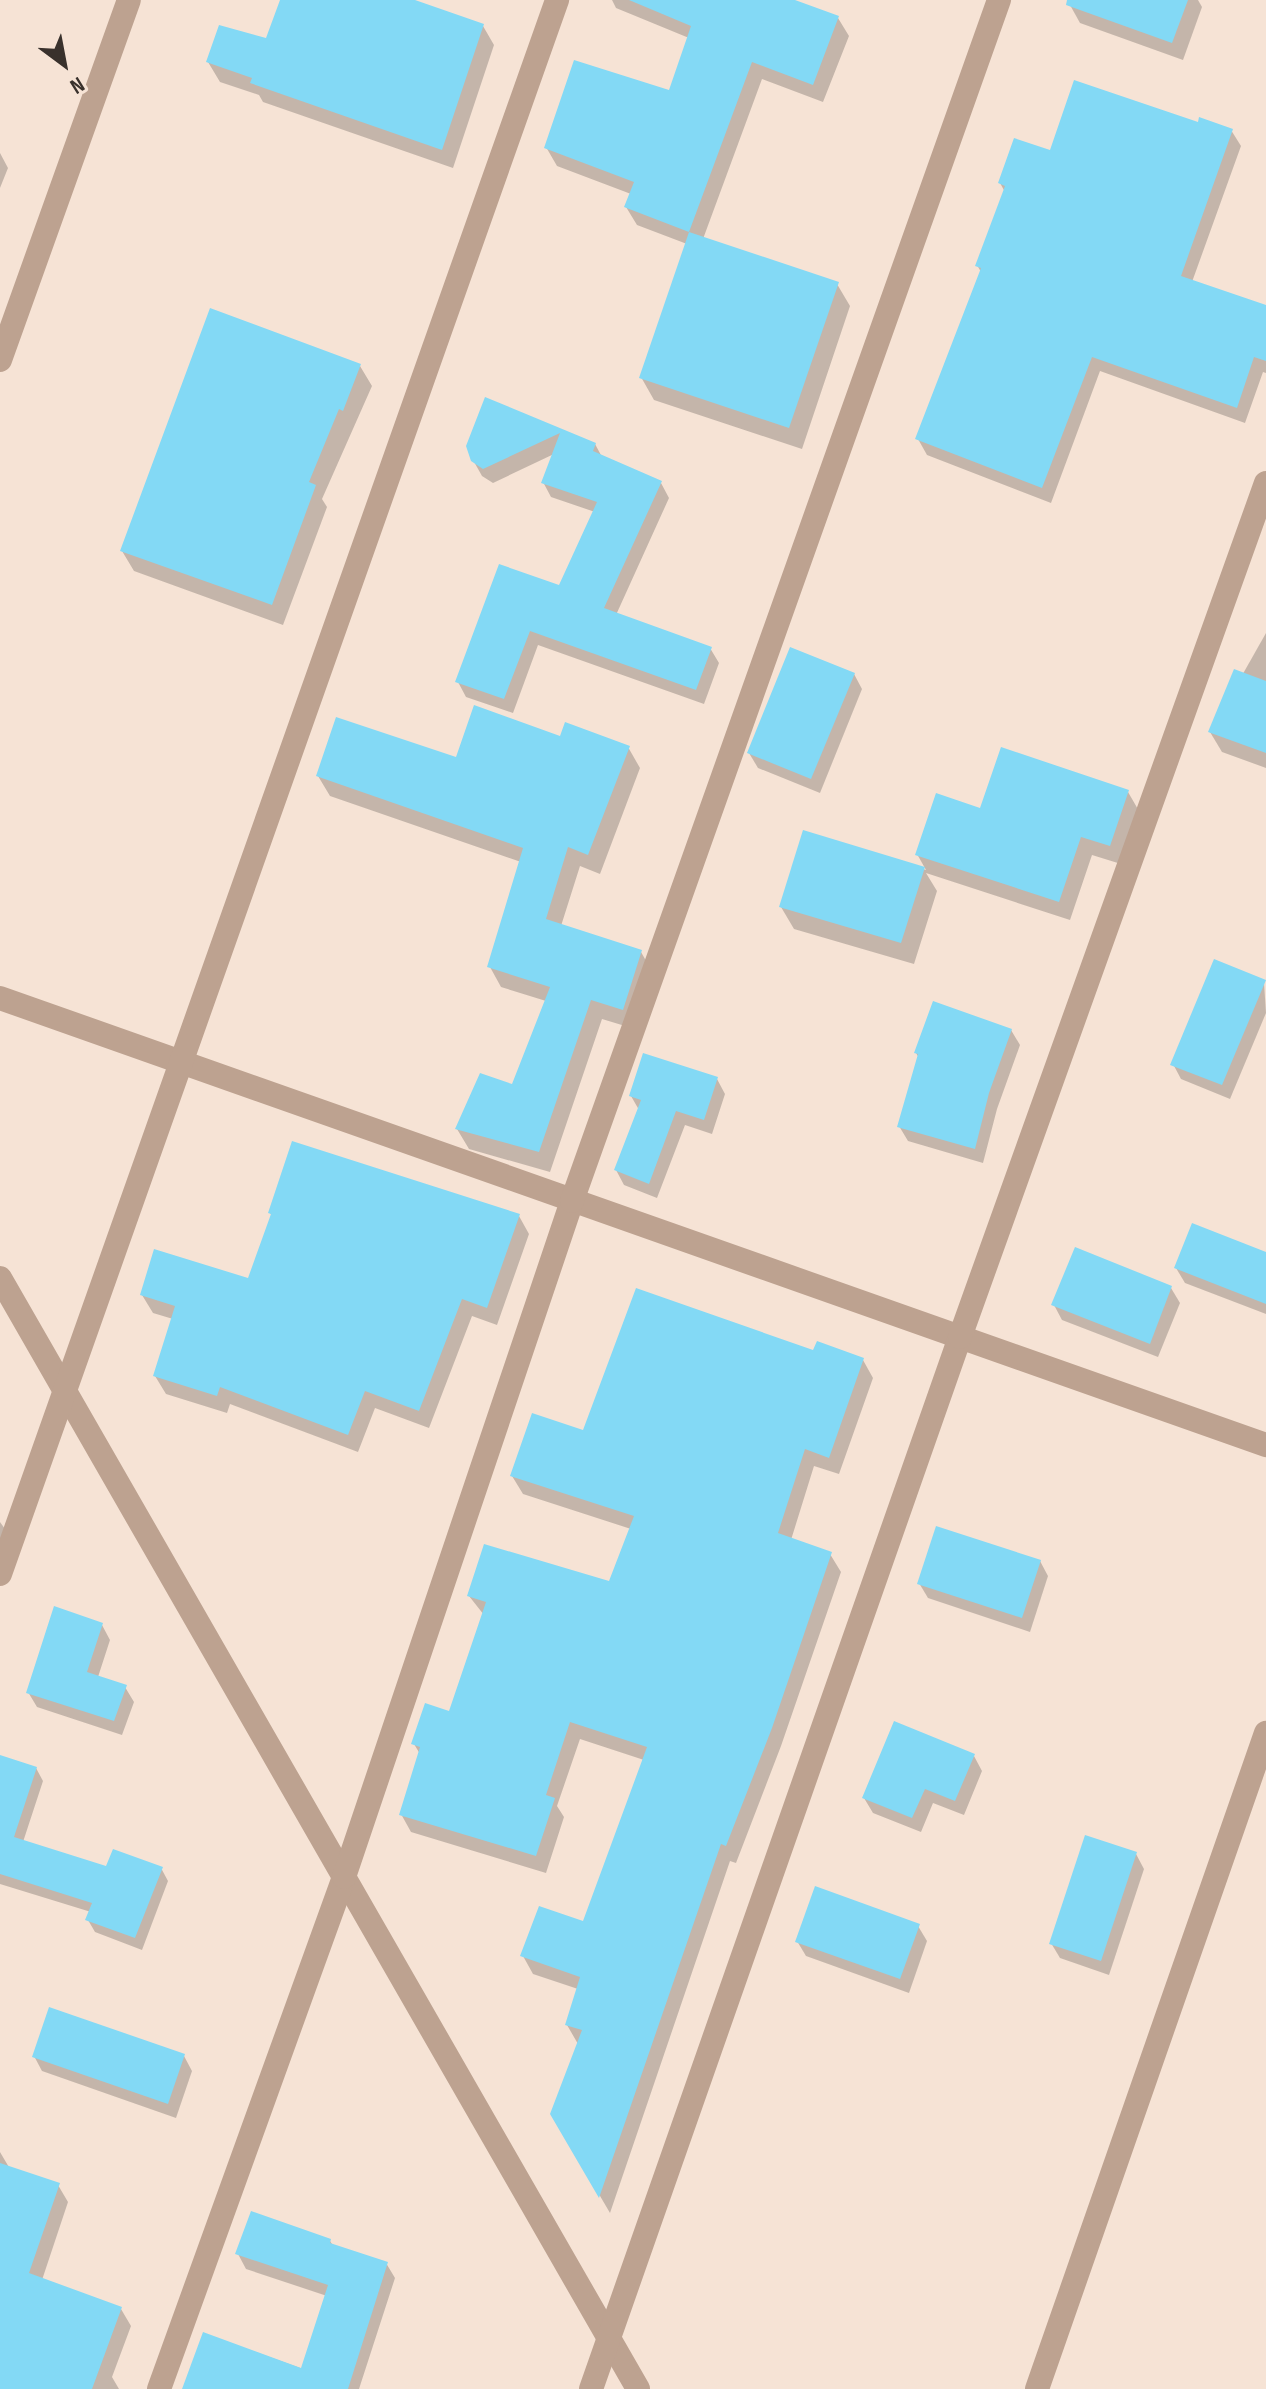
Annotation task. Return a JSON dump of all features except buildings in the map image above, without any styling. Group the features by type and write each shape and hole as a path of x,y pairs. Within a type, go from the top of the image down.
{"street":[{"path":"0,360 129,0"},
{"path":"0,1574 557,0"},
{"path":"159,2389 344,1877 572,1201 999,0"},
{"path":"591,2389 960,1337 1266,483"},
{"path":"0,998 1266,1445"},
{"path":"0,1278 638,2389"},
{"path":"1037,2389 1266,1733"}]}
